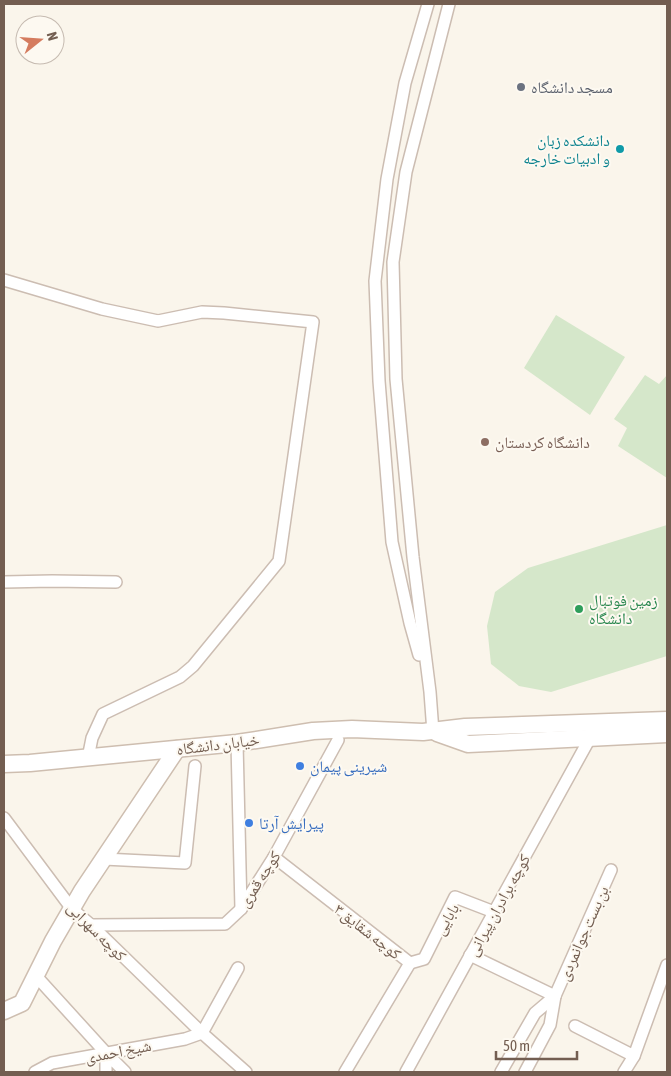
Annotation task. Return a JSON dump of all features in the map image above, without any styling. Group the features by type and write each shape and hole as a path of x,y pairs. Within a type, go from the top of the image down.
{"street":[{"path":"428,4 405,83 387,179 375,281 379,381 392,542 410,623 430,692"},
{"path":"433,732 430,692 412,557 396,379 393,262 406,172 448,4"},
{"path":"4,280 102,309 158,321 202,312 313,322 279,561 193,666 180,677 103,714 92,738 88,758"},
{"path":"379,381 396,379"},
{"path":"4,582 116,582"},
{"name":"خیابان دانشگاه","path":"4,764 88,758 237,743 352,728 433,732 465,728 667,720"},
{"name":"خیابان دانشگاه","path":"433,732 468,744 667,734"},
{"name":"کوچه برادران پیرانی","path":"406,1072 590,738"},
{"name":"کوچه قمری","path":"91,925 225,924 240,909 274,856 338,740"},
{"path":"237,743 240,909"},
{"path":"4,1011 22,1003 53,941 82,891 177,749"},
{"path":"104,859 185,863 194,766"},
{"name":"کوچه سهرابی","path":"4,818 72,909 91,925 202,1033 246,1072"},
{"name":"کوچه شقایق ۳","path":"274,856 410,963 345,1072"},
{"name":"بن بست جوانمردی","path":"525,1072 550,1025 555,996 611,870"},
{"name":"بابایی","path":"410,963 424,959 455,897 494,912"},
{"path":"470,955 555,996"},
{"path":"624,1072 634,1056 667,965"},
{"path":"202,1033 238,968"},
{"path":"36,976 125,1072"},
{"name":"بن بست جوانمردی","path":"501,1072 535,1013 555,996"},
{"path":"575,1026 634,1056"},
{"name":"شیخ احمدی","path":"35,1072 52,1063 185,1039 202,1033"},
{"path":"106,1053 106,1072"}],"green space":[{"path":"556,315 625,357 590,415 524,368"},
{"path":"645,375 659,384 667,375 667,478 618,446 627,428 614,419"},
{"name":"زمین فوتبال دانشگاه","path":"667,525 667,656 551,692 519,686 491,664 487,626 495,592 528,568"}],"place":[{"name":"مسجد دانشگاه","path":"521,87"},
{"name":"دانشکده زبان و ادبیات خارجه","path":"620,149"},
{"name":"دانشگاه کردستان","path":"485,442"},
{"name":"زمین فوتبال دانشگاه","path":"579,609"},
{"name":"شیرینی پیمان","path":"300,766"},
{"name":"پیرایش آرتا","path":"249,823"}]}
